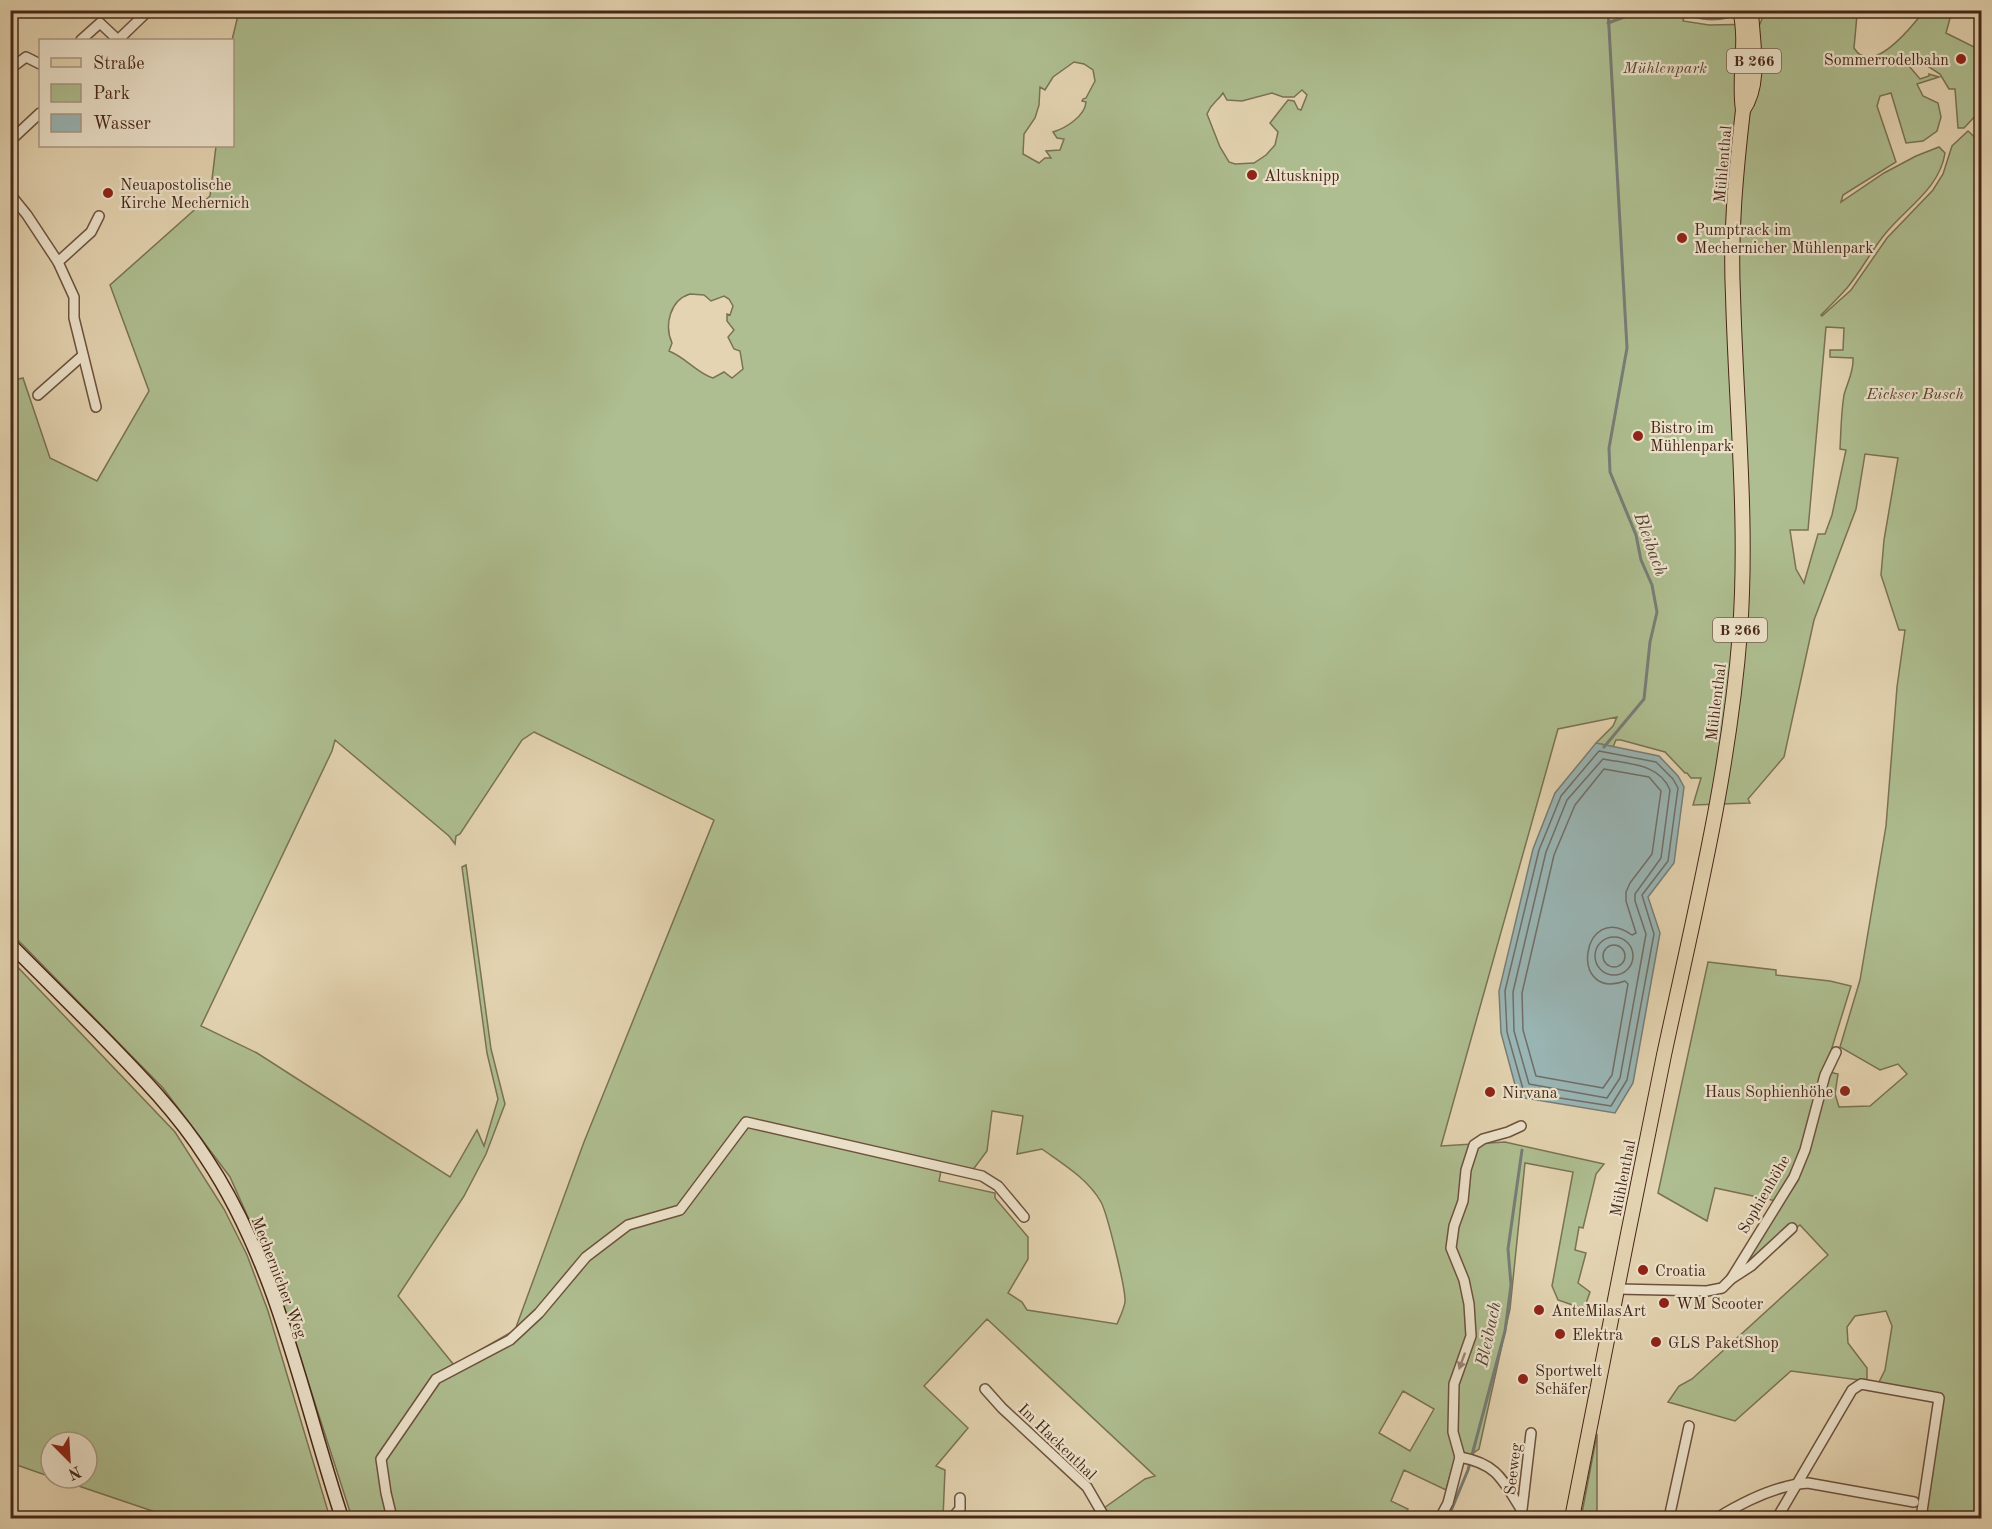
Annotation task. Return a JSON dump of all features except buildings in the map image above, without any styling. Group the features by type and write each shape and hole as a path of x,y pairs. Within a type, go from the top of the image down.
{"main road":[{"name":"Mühlenthal","path":"1618,1289 1646,1142 1710,837 1731,718 1740,631 1743,499 1732,271 1738,154 1743,110 1741,97 1743,36 1740,10"},
{"name":"Mühlenthal","path":"1743,110 1750,99 1754,64 1751,10"},
{"name":"B 266","path":"1572,1518 1618,1289"}],"street":[{"path":"119,39 149,10"},
{"path":"82,39 100,23 117,39"},
{"path":"10,69 26,57 39,64"},
{"path":"10,141 39,114"},
{"path":"10,194 58,262 74,297 74,318 96,407"},
{"path":"58,262 91,232 99,216"},
{"path":"38,395 82,356"},
{"name":"Mechernicher Weg","path":"10,944 131,1066 207,1158 255,1251 279,1314 342,1518"},
{"name":"Sophienhöhe","path":"1731,1279 1794,1177 1805,1150 1825,1075 1836,1052"},
{"path":"392,1518 381,1459 435,1378 510,1340 539,1313 586,1257 627,1225 680,1210 746,1122 982,1176 998,1186 1024,1217"},
{"path":"1440,1518 1468,1458 1453,1432 1454,1384 1471,1336 1469,1304 1464,1280 1451,1248 1454,1226 1463,1201 1466,1170 1474,1145 1521,1126"},
{"path":"1618,1289 1707,1291 1722,1288 1751,1266 1792,1228"},
{"path":"1777,1518 1852,1390 1861,1384 1940,1398 1921,1518"},
{"name":"Im Hackenthal","path":"985,1389 1002,1408 1087,1487 1105,1518"},
{"path":"1669,1518 1689,1426"},
{"name":"Seeweg","path":"1521,1514 1531,1433"},
{"name":"Seeweg","path":"1468,1458 1492,1467 1521,1514"},
{"path":"1717,1518 1742,1505 1797,1484 1808,1483 1914,1502"},
{"path":"952,1518 960,1509 960,1498"}],"green space":[{"path":"1613,10 1613,17 1627,11 1684,10 1683,21 1709,25 1760,24 1765,11 1860,10 1857,15 1854,48 1860,55 1869,57 1887,50 1924,11 1952,11 1946,33 1976,48 1981,47 1981,110 1964,128 1958,128 1955,89 1949,89 1940,74 1912,56 1909,58 1909,66 1920,79 1929,74 1939,77 1917,84 1923,96 1938,103 1941,117 1937,131 1923,141 1906,143 1891,93 1880,96 1877,106 1896,162 1843,195 1841,202 1884,173 1939,147 1945,153 1942,165 1921,197 1893,224 1847,288 1821,315 1851,290 1887,238 1933,190 1943,174 1952,146 1968,131 1982,144 1981,1518 1925,1518 1941,1399 1878,1384 1885,1370 1892,1326 1886,1311 1855,1316 1847,1327 1848,1343 1867,1368 1867,1381 1791,1371 1735,1421 1668,1402 1679,1386 1692,1379 1828,1255 1800,1225 1743,1268 1789,1190 1829,1072 1838,1074 1835,1094 1839,1107 1870,1106 1907,1074 1898,1064 1880,1070 1840,1047 1860,980 1886,826 1897,687 1905,630 1899,630 1881,575 1884,540 1898,458 1865,454 1856,509 1814,620 1784,757 1748,799 1750,803 1693,805 1701,778 1691,778 1665,752 1621,740 1616,740 1613,747 1596,743 1613,726 1617,717 1558,729 1441,1146 1505,1142 1604,1164 1596,1174 1583,1228 1579,1227 1575,1250 1586,1253 1578,1283 1590,1292 1584,1309 1558,1300 1552,1286 1573,1172 1525,1163 1510,1309 1479,1449 1452,1468 1446,1490 1404,1470 1391,1501 1408,1509 1403,1518 1117,1518 1104,1508 1145,1479 1155,1476 987,1319 924,1386 968,1428 936,1466 945,1470 943,1518 352,1518 273,1273 230,1177 163,1088 11,933 10,381 23,378 50,458 97,481 149,391 110,285 210,196 216,147 234,147 232,39 239,11","holes":["1074,62 1084,64 1093,70 1095,81 1082,101 1086,102 1079,117 1064,128 1053,132 1057,138 1064,139 1060,150 1046,151 1051,158 1045,158 1039,163 1023,154 1024,134 1035,118 1039,105 1040,87 1045,90 1053,77","1302,90 1307,95 1301,110 1294,101 1288,100 1270,123 1278,132 1275,145 1266,155 1254,163 1229,162 1220,147 1207,114 1223,93 1227,100 1242,101 1272,93 1283,97 1294,97","690,294 704,295 711,301 724,296 729,299 733,306 730,315 727,314 727,321 734,330 728,337 734,349 740,351 743,369 732,378 724,372 713,378 669,351 672,343 669,329 670,314 673,307 683,297","1826,327 1844,328 1843,350 1830,350 1830,357 1853,358 1844,395 1842,415 1840,449 1846,450 1832,515 1825,534 1818,534 1804,583 1796,569 1790,530 1808,530","534,732 714,820 584,1142 515,1330 454,1365 398,1296 464,1196 486,1154 505,1104 491,1049 466,865 462,867 487,1053 498,1099 484,1146 477,1130 450,1177 257,1053 201,1026 332,751 335,740 449,836 455,844 456,836 460,834 522,740","992,1111 1023,1116 1017,1154 1042,1149 1082,1179 1096,1194 1101,1202 1116,1251 1125,1294 1125,1302 1117,1324 1027,1310 1022,1302 1008,1293 1028,1259 1028,1237 995,1198 995,1193 939,1181 941,1171 972,1171 987,1151","1403,1391 1434,1409 1410,1451 1379,1433"]},
{"path":"10,959 175,1132 224,1209 247,1255 268,1311 330,1518 173,1518 90,1490 99,1490 99,1430 39,1430 39,1473 11,1463"},
{"path":"1708,962 1776,970 1776,975 1830,981 1851,986 1793,1174 1776,1201 1715,1188 1707,1221 1658,1193"},
{"path":"1597,1434 1597,1518 1581,1518"}],"water":[{"path":"1596,743 1659,756 1678,776 1684,787 1674,863 1648,897 1660,933 1633,1083 1615,1113 1525,1098 1517,1092 1501,1033 1499,991 1533,849 1555,793"}],"waterway":[{"name":"Bleibach","path":"1604,747 1644,699 1650,642 1657,612 1652,585 1641,560 1636,535 1610,472 1609,448 1627,348 1608,10"},
{"path":"1608,23 1643,10"},
{"path":"1679,10 1703,18 1728,17"},
{"name":"Bleibach","path":"1448,1518 1468,1470 1505,1331 1511,1285 1508,1249 1522,1150"}],"place":[{"name":"Sommerrodelbahn","path":"1961,59"},
{"name":"Altusknipp","path":"1252,175"},
{"name":"Neuapostolische Kirche Mechernich","path":"108,193"},
{"name":"Pumptrack im Mechernicher Mühlenpark","path":"1682,238"},
{"name":"Bistro im Mühlenpark","path":"1638,436"},
{"name":"Haus Sophienhöhe","path":"1845,1091"},
{"name":"Nirvana","path":"1490,1092"},
{"name":"Croatia","path":"1643,1270"},
{"name":"WM Scooter","path":"1664,1303"},
{"name":"AnteMilasArt","path":"1539,1310"},
{"name":"Elektra","path":"1560,1334"},
{"name":"GLS PaketShop","path":"1656,1342"},
{"name":"Sportwelt Schäfer","path":"1523,1379"}],"park label":[{"name":"Mühlenpark","path":"1665,67"},
{"name":"Eickser Busch","path":"1915,393"}]}
